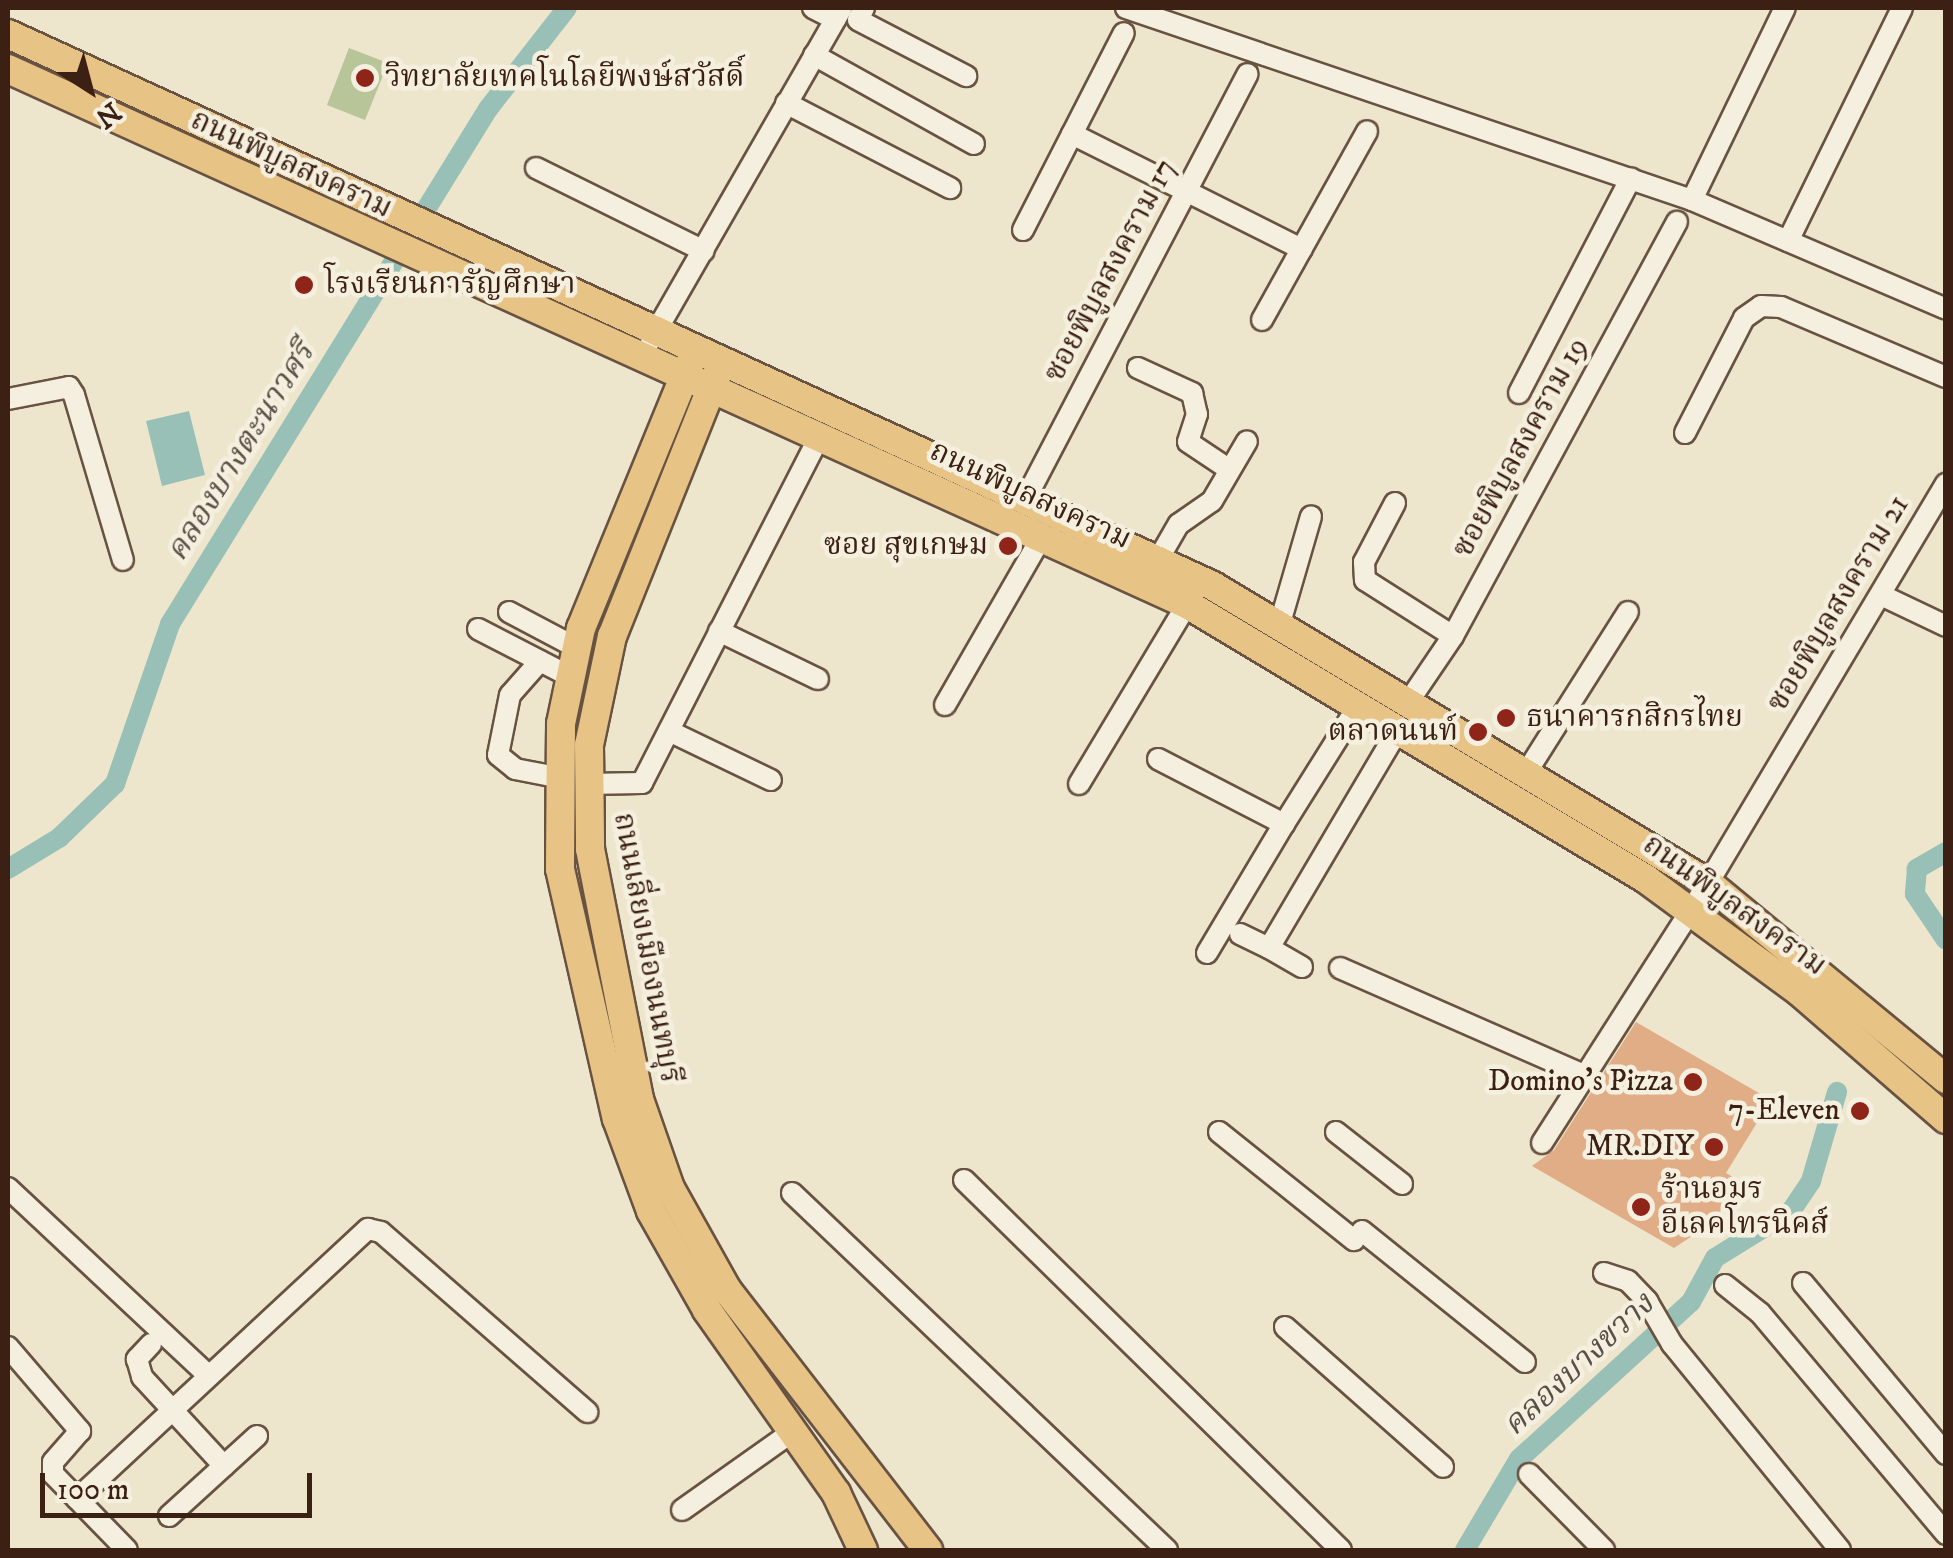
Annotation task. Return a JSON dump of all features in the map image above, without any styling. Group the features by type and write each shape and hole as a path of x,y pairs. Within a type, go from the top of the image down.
{"main road":[{"name":"ถนนพิบูลสงคราม","path":"8,34 400,216 1027,496 1159,558 1280,623 1410,698 1708,883 1946,1079"},
{"name":"ถนนพิบูลสงคราม","path":"8,69 422,261 1187,604 1399,728 1691,911 1801,993 1946,1119"},
{"name":"ถนนเลี่ยงเมืองนนทบุรี","path":"698,346 577,648 557,777 560,868 630,1156 676,1261 792,1432 880,1550"},
{"name":"ถนนเลี่ยงเมืองนนทบุรี","path":"725,358 612,636 586,784 590,849 639,1099 670,1188 727,1290 924,1550"},
{"name":"ถนนเลี่ยงเมืองนนทบุรี","path":"836,1493 863,1550"}],"street":[{"path":"640,359 838,13 812,8"},
{"path":"864,8 858,20 966,76"},
{"path":"1128,8 1692,200 1946,309"},
{"path":"1692,200 1784,8"},
{"path":"1788,241 1902,8"},
{"path":"1023,230 1124,34"},
{"path":"814,55 974,144"},
{"name":"ซอยพิบูลสงคราม 17","path":"1027,496 1248,74"},
{"path":"786,103 950,188"},
{"path":"1262,320 1367,130"},
{"path":"1072,134 1302,249"},
{"path":"536,168 704,252"},
{"path":"1519,393 1631,178"},
{"name":"ซอยพิบูลสงคราม 19","path":"1410,698 1453,636 1677,222"},
{"path":"1685,433 1744,318 1760,306 1781,306 1946,376"},
{"path":"1138,368 1192,394 1197,414 1188,442 1230,470"},
{"path":"8,398 69,388 74,394 123,560"},
{"path":"586,784 642,783 819,437"},
{"path":"1159,558 1179,524 1212,501 1248,440"},
{"name":"ซอยพิบูลสงคราม 21","path":"1542,1142 1582,1074 1691,911 1946,483"},
{"path":"1394,503 1364,562 1365,580 1453,636"},
{"path":"1280,623 1311,516"},
{"path":"945,704 1042,536"},
{"path":"1880,595 1946,626"},
{"path":"1079,784 1187,604"},
{"path":"509,612 577,648"},
{"path":"1528,770 1628,612"},
{"path":"478,629 571,677"},
{"path":"719,631 818,678"},
{"path":"540,661 510,695 498,755 514,769 557,777"},
{"path":"1207,953 1358,706"},
{"path":"1269,948 1399,728"},
{"path":"669,732 770,780"},
{"path":"1158,759 1284,824"},
{"path":"1240,934 1302,967"},
{"path":"1340,968 1582,1074"},
{"path":"1219,1132 1525,1362"},
{"path":"1336,1132 1402,1184"},
{"path":"964,1180 1341,1550"},
{"path":"8,1188 209,1376"},
{"path":"792,1192 1167,1550"},
{"path":"77,1499 368,1229 382,1232 587,1412"},
{"path":"1604,1273 1628,1281 1672,1344 1840,1550"},
{"path":"1803,1283 1946,1454"},
{"path":"1725,1285 1760,1313 1946,1534"},
{"path":"1285,1327 1443,1468"},
{"path":"151,1344 138,1367 224,1466"},
{"path":"8,1347 80,1432 51,1468 127,1550"},
{"path":"682,1510 792,1432"},
{"path":"168,1516 257,1436"},
{"path":"1528,1474 1604,1550"}],"green space":[{"path":"349,48 388,63 365,120 327,105"}],"water":[{"path":"189,411 205,475 162,486 146,421"}],"building":[{"path":"1636,1022 1771,1100 1726,1173 1740,1181 1715,1221 1674,1248 1532,1166 1554,1150"}],"waterway":[{"name":"คลองบางตะนาวศรี","path":"8,869 59,838 115,784 170,624 488,109 567,8"},
{"name":"คลองบางขวาง","path":"1946,852 1917,869 1915,894 1946,940"},
{"name":"คลองบางขวาง","path":"1465,1550 1519,1459 1691,1302 1715,1258 1791,1211 1811,1181 1837,1092"}],"place":[{"name":"วิทยาลัยเทคโนโลยีพงษ์สวัสดิ์","path":"365,78"},
{"name":"โรงเรียนการัญศึกษา","path":"304,285"},
{"name":"ซอย สุขเกษม","path":"1008,546"},
{"name":"ธนาคารกสิกรไทย","path":"1506,718"},
{"name":"ตลาดนนท์","path":"1478,732"},
{"name":"Domino's Pizza","path":"1693,1082"},
{"name":"7-Eleven","path":"1860,1111"},
{"name":"MR.DIY","path":"1714,1147"},
{"name":"ร้านอมร อีเลคโทรนิคส์","path":"1641,1207"}]}
